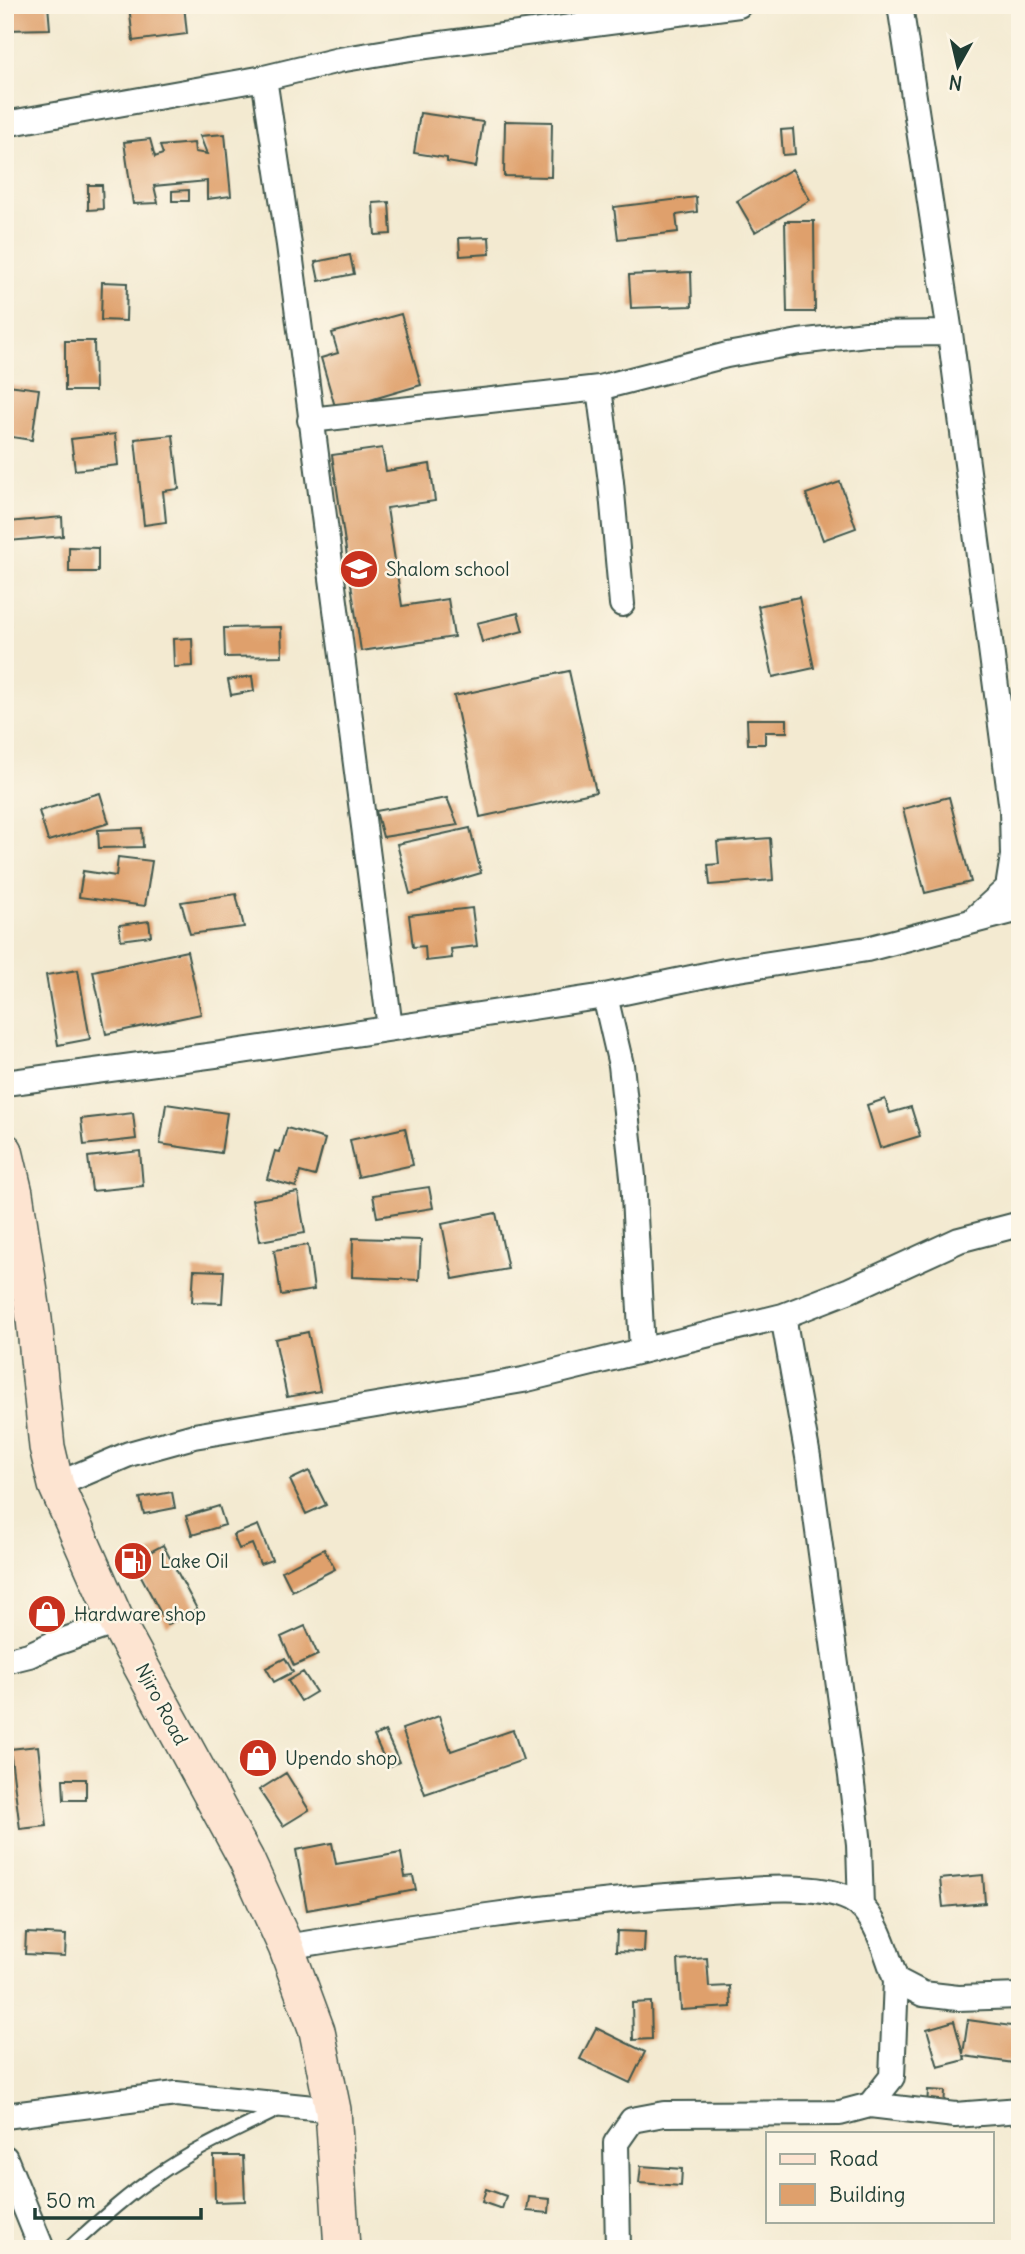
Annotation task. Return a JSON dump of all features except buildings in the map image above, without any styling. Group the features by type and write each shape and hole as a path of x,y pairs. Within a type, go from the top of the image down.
{"street":[{"path":"5,124 264,78 339,60 411,48 739,5"},
{"path":"900,5 950,332 1012,810 1013,856 1008,888 972,920"},
{"path":"264,78 289,245 390,1028"},
{"path":"310,420 598,388 727,355 799,342 866,334 950,332"},
{"path":"598,388 611,482 622,604"},
{"path":"5,1083 215,1055 605,996 725,971 867,949 1020,909"},
{"path":"605,996 621,1065 634,1177 642,1350"},
{"name":"Njiro Road","path":"5,1151 15,1193 34,1319 47,1447 56,1485 117,1622 246,1859 286,1947 317,2031 333,2110 342,2249"},
{"path":"56,1485 129,1454 194,1436 523,1380 783,1316 850,1290 959,1240 1020,1224"},
{"path":"783,1316 808,1457 851,1776 859,1844 861,1907"},
{"path":"5,1661 29,1655 117,1622"},
{"path":"286,1947 612,1899 751,1889 799,1889 830,1893 851,1899 869,1917 895,1980 892,2077 870,2105"},
{"path":"895,1980 923,1994 957,1998 1020,1996"},
{"path":"5,2116 176,2094 333,2110"},
{"path":"618,2249 616,2143 632,2120 664,2114 840,2113 870,2105 955,2115 1020,2110"},
{"path":"5,2158 42,2249"}],"lane":[{"path":"68,2249 120,2201 157,2174 195,2151 287,2106"}],"place":[{"name":"Shalom school","path":"359,569"},
{"name":"Lake Oil","path":"133,1561"},
{"name":"Hardware shop","path":"47,1614"},
{"name":"Upendo shop","path":"258,1758"}]}
